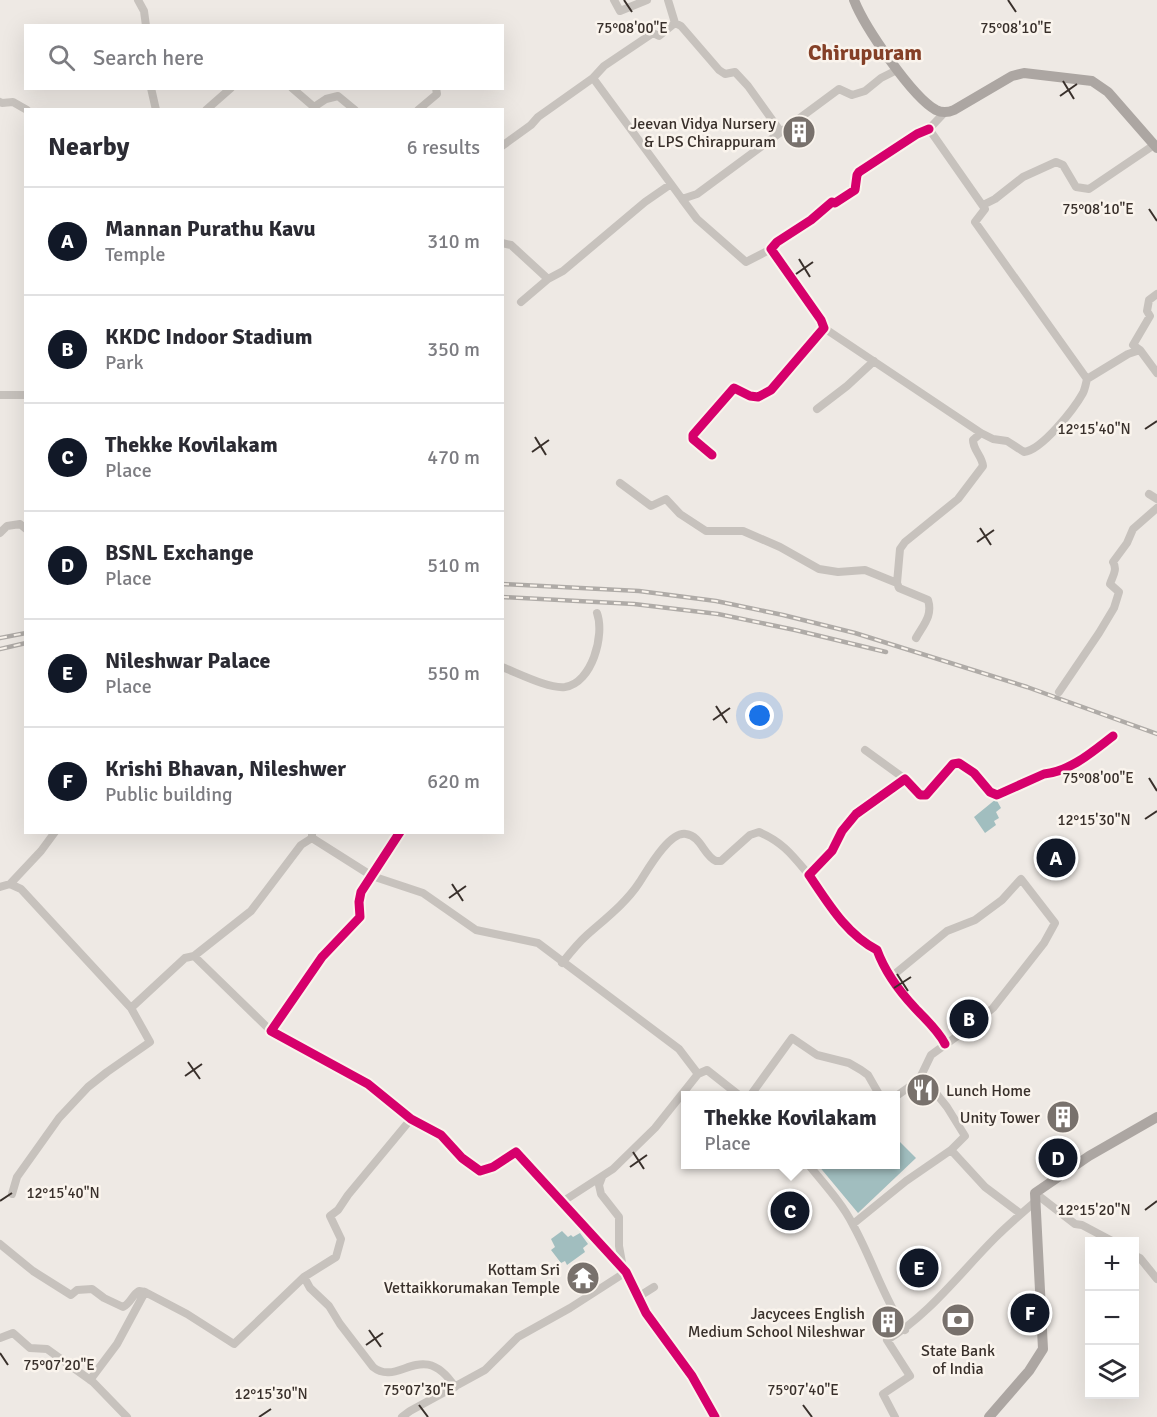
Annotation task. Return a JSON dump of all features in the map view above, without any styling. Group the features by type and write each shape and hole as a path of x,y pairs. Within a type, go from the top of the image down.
{"main road":[{"path":"854,0 897,70 925,103 935,110 944,113 954,110 1012,76 1024,73 1092,81 1108,92 1155,146"},
{"path":"989,1417 1029,1371 1043,1349 1036,1237 1036,1197 1089,1156 1157,1118"}],"street":[{"path":"138,0 144,11 146,24"},
{"path":"614,0 620,10 647,0"},
{"path":"668,0 675,23 681,26 696,42 719,70 725,74 735,72 781,132"},
{"path":"504,145 593,78 604,66 642,39 653,33 659,36 675,23"},
{"path":"682,199 697,194 839,90 852,95 865,91 881,78 897,70"},
{"path":"593,78 697,219 746,262 771,249 777,242 811,220 832,202 835,203 855,190 859,172 917,134 929,129 944,113"},
{"path":"151,90 156,108"},
{"path":"208,108 229,90"},
{"path":"294,90 313,108 326,99 338,96 353,108"},
{"path":"420,108 437,94 436,90"},
{"path":"0,102 13,102 24,108"},
{"path":"929,129 985,209 975,222 1087,379"},
{"path":"983,205 995,199 1023,177 1056,162 1063,165 1076,187 1089,189 1155,146"},
{"path":"521,302 548,279 563,271 671,183"},
{"path":"504,243 511,245 548,279"},
{"path":"771,249 821,320 824,328 981,433 993,439 1007,441 1024,452 1031,451 1046,441 1084,392 1087,379 1128,354 1140,350"},
{"path":"1157,294 1149,300 1147,311 1150,316 1132,345 1140,350 1157,373"},
{"path":"712,455 693,439 693,435 724,399 734,388 750,396 758,397 771,390 824,328"},
{"path":"817,409 874,361"},
{"path":"0,395 24,395"},
{"path":"916,638 929,617 930,608 928,600 899,588 897,583 900,549 905,542 958,499 983,466 983,460 973,445 973,440 981,433"},
{"path":"620,483 651,506 666,498 680,514 706,531 743,531 780,547 819,568 838,572 865,570 897,583"},
{"path":"1149,494 1157,499"},
{"path":"1059,692 1114,608 1119,592 1110,584 1116,566 1113,562 1127,543 1133,529 1157,508"},
{"path":"0,533 7,526 20,524 24,527"},
{"path":"504,668 553,685 565,687 579,681 591,664 598,648 600,621 597,613"},
{"path":"865,750 905,779 920,795 926,795 953,764 959,763 974,773 990,792 997,795 1044,774 1081,761 1113,736"},
{"path":"809,875 832,851 842,831 856,814 905,779"},
{"path":"562,963 585,936 630,895 650,864 677,836 685,834 692,837 702,845 709,857 721,861 750,835 759,832 775,839 792,854 834,912 863,943 877,950 891,977 908,1000 940,1033 945,1044"},
{"path":"0,886 10,884 54,834"},
{"path":"271,1031 322,957 360,917 361,892 399,834"},
{"path":"131,1008 185,958 194,956 251,911 301,845 312,835 372,876 423,893 476,930 538,944 679,1049 698,1074"},
{"path":"891,977 947,932 975,920 1002,900 1021,879 1054,923 1044,943 993,1008 931,1055 919,1080"},
{"path":"10,884 21,889 131,1008 150,1042 94,1082 59,1118 17,1177 12,1194"},
{"path":"194,956 271,1031 368,1084 411,1119 441,1135 462,1158 480,1171 493,1167 516,1152 624,1270 646,1313 692,1376 715,1417"},
{"path":"753,1091 792,1038 817,1055 849,1063 861,1070 868,1075 878,1091"},
{"path":"684,1091 698,1074 707,1070 735,1091"},
{"path":"853,1224 906,1181 951,1150 965,1136 947,1107 923,1077 900,1093"},
{"path":"562,1202 613,1169 655,1128 681,1095"},
{"path":"0,1244 33,1271 70,1295 77,1290 92,1289 123,1307 130,1303 135,1293 139,1291 187,1314 234,1344 304,1277 336,1257 341,1239 330,1216 338,1210 411,1119"},
{"path":"951,1150 985,1187 1021,1214"},
{"path":"812,1169 853,1224 878,1282 905,1330"},
{"path":"602,1177 599,1185 602,1194 619,1217 619,1246 624,1270"},
{"path":"895,1417 883,1394 910,1376 887,1340 905,1330 1036,1197 1075,1224 1082,1225 1105,1237"},
{"path":"1139,1258 1157,1279"},
{"path":"402,1417 485,1370 518,1337 570,1308 624,1270"},
{"path":"304,1277 310,1288 329,1306 340,1324 379,1372 390,1372 417,1363 427,1363 443,1371 455,1387"},
{"path":"638,1298 654,1287"},
{"path":"90,1380 117,1344 145,1293"},
{"path":"0,1338 13,1333 30,1348 47,1349 90,1380 127,1417"}],"green space":[{"path":"969,1007 981,1022 968,1032 957,1017"}],"water":[{"path":"996,799 1001,808 996,812 999,818 994,821 996,825 985,833 974,817"},
{"path":"900,1142 916,1158 858,1213 821,1169 900,1169"},
{"path":"562,1231 568,1237 580,1233 588,1244 583,1248 585,1252 567,1265 565,1261 561,1263 551,1250 555,1247 551,1239"}],"railway":[{"path":"504,584 639,591 716,601 783,615 855,633 1027,687 1157,734"},
{"path":"504,597 634,604 718,614 886,652"},
{"path":"0,638 24,633"},
{"path":"0,649 24,643"}],"cycle path":[{"path":"712,455 693,439 693,435 734,388 750,396 758,397 771,390 824,328 821,320 771,249 777,242 811,220 832,202 835,203 855,190 859,172 917,134 929,129"},
{"path":"945,1044 898,988 877,950 847,927 809,875 832,851 842,831 856,814 905,779 920,795 926,795 953,764 959,763 974,773 990,792 997,795 1044,774 1072,765 1113,736"},
{"path":"399,834 361,892 360,917 322,957 271,1031 368,1084 411,1119 441,1135 462,1158 480,1171 493,1167 516,1152 626,1272 646,1313 692,1376 715,1417"}],"place":[{"name":"Jeevan Vidya Nursery & LPS Chirappuram","path":"799,132"},
{"name":"Mannan Purathu Kavu","path":"1056,858"},
{"name":"KKDC Indoor Stadium","path":"969,1019"},
{"name":"Lunch Home","path":"923,1090"},
{"name":"Unity Tower","path":"1063,1117"},
{"name":"BSNL Exchange","path":"1058,1158"},
{"name":"Thekke Kovilakam","path":"790,1211"},
{"name":"Nileshwar Palace","path":"919,1268"},
{"name":"Kottam Sri Vettaikkorumakan Temple","path":"583,1278"},
{"name":"Krishi Bhavan, Nileshwer","path":"1030,1313"},
{"name":"State Bank of India","path":"958,1320"},
{"name":"Jacycees English Medium School Nileshwar","path":"888,1322"}],"district":[{"name":"Chirupuram","path":"865,52"}]}
